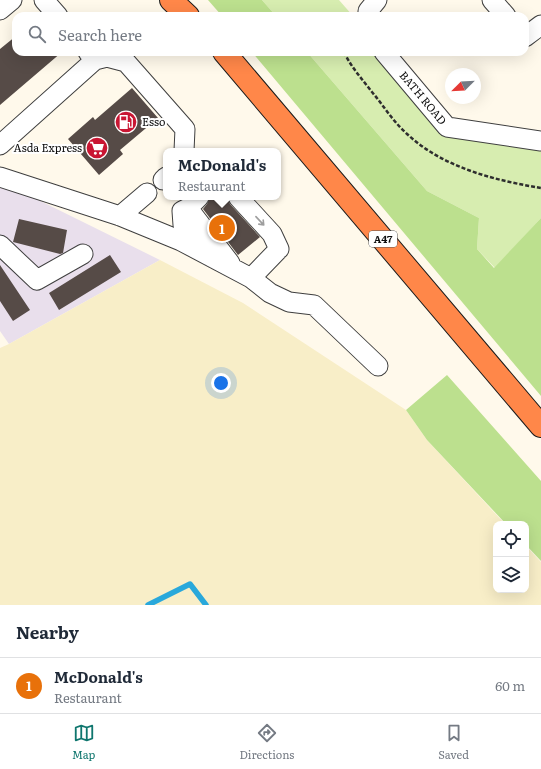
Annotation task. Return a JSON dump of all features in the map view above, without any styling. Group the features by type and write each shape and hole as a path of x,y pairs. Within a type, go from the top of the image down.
{"highway":[{"path":"171,0 184,12"},
{"path":"184,0 193,12"},
{"name":"A47","path":"227,56 541,426"}],"street":[{"path":"0,10 12,0"},
{"path":"44,0 54,12"},
{"path":"368,12 377,0"},
{"path":"492,0 502,12"},
{"path":"529,34 541,24"},
{"path":"0,144 92,56 107,57 126,62 185,129 184,148"},
{"name":"BATH ROAD","path":"387,56 446,127 541,141"},
{"path":"0,177 120,216 181,241 251,278 270,293 288,302 314,304 378,366"},
{"path":"120,216 147,193"},
{"path":"241,200 272,234 279,249"},
{"path":"194,202 182,212 183,225 189,232 216,245 231,264 246,265 279,249"},
{"path":"0,245 37,280 83,254"},
{"path":"251,278 279,249"}],"shaded area":[{"path":"0,181 160,260 9,344 0,331"},
{"path":"160,260 243,303 406,410 427,440 502,521 493,521 493,593 529,593 529,549 541,562 541,605 0,605 0,348"}],"green space":[{"path":"208,0 262,0 272,12 218,12"},
{"path":"262,0 339,0 350,12 272,12"},
{"path":"255,56 310,56 427,191 479,218 477,249 494,268 541,218 541,396"},
{"path":"310,56 387,56 447,127 541,141 541,218 495,268 477,249 479,218 427,191"},
{"path":"447,375 541,481 541,561 529,548 529,521 503,521 427,440 406,410"}],"building":[{"path":"12,39 12,56 57,56 0,105 0,49"},
{"path":"132,88 158,118 120,150 123,154 99,175 68,139 93,117 95,120"},
{"path":"209,200 228,200 230,204 260,237 238,255 203,209"},
{"path":"19,219 67,230 63,253 60,254 13,242"},
{"path":"110,255 121,272 59,310 49,293"},
{"path":"0,265 30,310 13,321 0,301"}],"waterway":[{"path":"148,605 190,584 206,605"}],"place":[{"name":"Esso","path":"126,122"},
{"name":"Asda Express","path":"97,148"},
{"name":"McDonald's","path":"222,228"}]}
